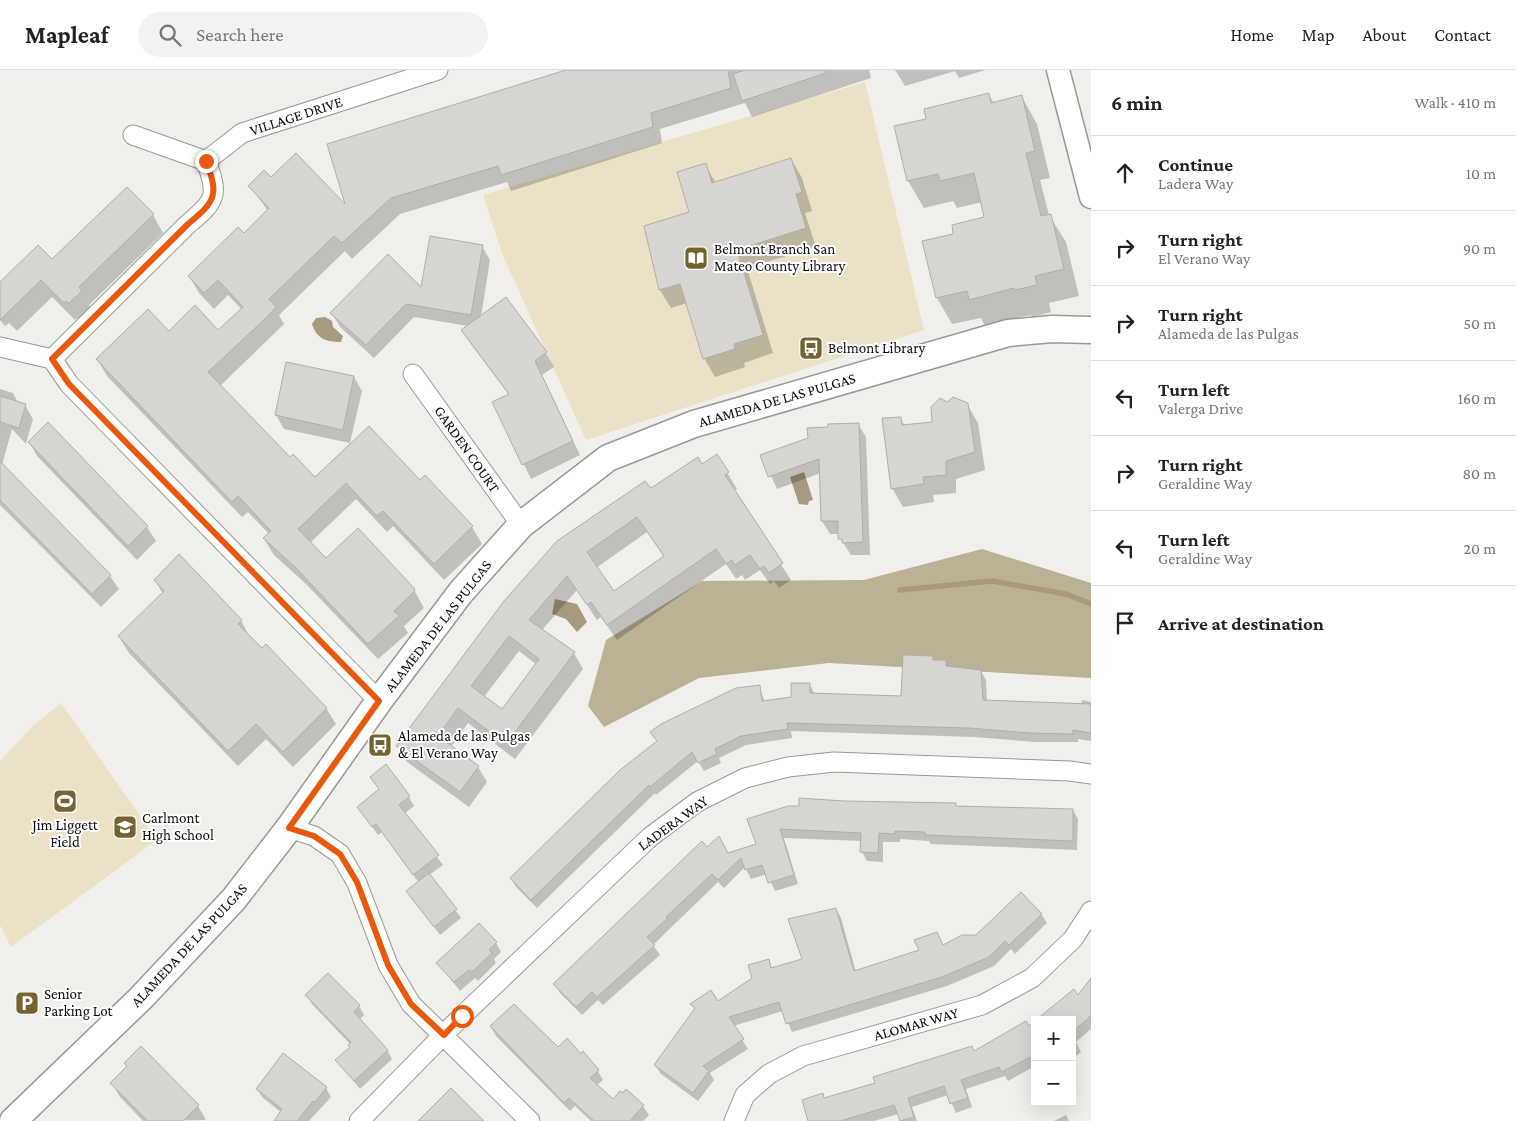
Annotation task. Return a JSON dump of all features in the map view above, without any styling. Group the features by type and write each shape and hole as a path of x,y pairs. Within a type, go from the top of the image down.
{"main road":[{"name":"ALAMEDA DE LAS PULGAS","path":"13,1121 141,998 234,899 289,828 379,701 461,592 521,525 608,458 694,424 1008,333 1052,329 1091,330"}],"street":[{"name":"VILLAGE DRIVE","path":"206,161 242,133 438,70"},
{"path":"1058,70 1091,198"},
{"path":"52,359 188,224 208,207 215,184 206,161 133,135"},
{"path":"0,347 52,359 69,384 379,701"},
{"name":"GARDEN COURT","path":"413,374 521,525"},
{"name":"LADERA WAY","path":"359,1121 462,1016 650,837 697,802 745,778 788,767 834,762 1070,771 1091,774"},
{"path":"289,828 314,836 340,854 357,882 388,965 411,1004 530,1121"},
{"name":"ALOMAR WAY","path":"734,1121 745,1095 769,1074 803,1056 982,1005 1032,978 1073,939 1091,911"}],"shaded area":[{"path":"865,82 924,330 586,440 503,256 483,195"},
{"path":"325,317 332,321 333,327 343,336 341,342 323,339 314,329 312,324 316,318"},
{"path":"804,472 813,500 809,501 808,505 799,504 790,477"},
{"path":"982,549 1091,583 1091,678 829,663 699,678 604,727 588,706 606,640 702,581 864,580"},
{"path":"555,599 577,604 587,622 577,632 566,619 552,614"},
{"name":"Jim Liggett Field","path":"61,703 157,840 11,947 0,925 0,761 34,725"}],"building":[{"path":"566,70 728,70 731,88 651,113 653,127 501,175 498,166 391,198 342,243 334,236 269,299 276,307 268,316 208,372 290,457 293,454 315,477 369,426 420,480 425,475 473,526 434,564 383,511 377,516 346,483 298,529 326,558 358,528 414,588 415,591 394,611 399,616 368,644 295,567 263,538 271,531 238,496 232,502 96,359 148,309 169,331 195,305 218,330 243,307 218,280 204,293 188,276 238,227 244,233 269,208 248,186 264,170 271,177 296,153 345,204 327,144"},
{"path":"745,70 825,70 826,73 742,101 733,74"},
{"path":"989,93 991,103 1022,95 1035,151 1026,153 1041,216 1051,214 1064,269 1035,276 1037,285 1015,290 1014,288 969,300 967,291 936,298 922,241 953,234 952,225 984,217 974,173 940,181 938,174 907,181 894,126 926,119 924,109"},
{"name":"Belmont Branch San Mateo County Library","path":"791,158 802,192 796,194 806,228 737,250 763,335 734,344 735,349 703,359 680,284 659,290 644,226 689,212 677,172 706,163 712,183"},
{"path":"127,187 154,214 79,287 82,291 68,304 66,301 64,303 41,280 0,320 0,282 38,245 52,259"},
{"path":"430,236 483,245 471,315 406,304 366,345 330,313 388,254 421,287"},
{"path":"506,297 547,352 535,361 573,441 522,465 492,402 509,394 461,330"},
{"path":"286,362 354,376 343,430 275,415"},
{"path":"0,396 26,404 19,428 0,422"},
{"path":"953,397 968,403 975,452 946,461 946,475 923,477 924,484 891,489 882,418 901,417 902,425 932,422 931,407 940,398 947,402"},
{"path":"48,422 148,526 128,546 28,442"},
{"path":"859,423 863,542 842,543 842,539 838,539 838,521 821,521 819,459 768,477 760,455 808,438 807,428 828,427 828,424"},
{"path":"717,454 729,472 725,475 783,563 769,573 764,566 760,569 750,555 735,565 732,560 726,564 716,549 607,625 591,602 587,605 567,576 529,620 575,652 506,744 458,708 438,736 479,766 460,792 396,746 504,601 557,541 645,481 651,488 698,457 702,464","holes":["637,517 664,556 614,591 587,552","509,636 539,659 502,709 471,686"]},
{"path":"0,461 111,575 92,594 0,500"},
{"path":"179,554 242,620 238,624 262,648 266,644 327,708 283,752 256,724 228,751 118,636 164,591 154,580"},
{"path":"903,655 933,656 933,660 946,660 946,666 981,670 983,700 1091,704 1091,733 1073,730 1073,734 1029,733 969,728 787,723 788,729 741,736 715,749 717,754 698,763 692,752 650,787 649,785 531,900 510,878 620,770 657,741 650,732 661,724 736,688 760,685 762,701 791,697 791,683 810,683 810,693 901,696"},
{"path":"386,764 410,796 399,805 439,855 413,875 376,824 372,827 357,807 379,789 370,777"},
{"path":"799,798 844,801 956,803 956,806 1073,809 1073,841 925,835 925,832 895,831 895,834 879,833 878,853 860,852 861,833 780,829 794,875 768,883 762,865 745,870 741,858 718,880 712,874 666,917 668,918 647,937 655,945 597,997 592,992 576,1007 553,984 702,841 707,847 719,836 728,853 756,844 747,819 788,806 799,806"},
{"path":"429,873 457,909 434,927 406,891"},
{"path":"1021,892 1042,914 1009,945 1005,941 989,957 942,977 786,1024 779,1002 729,1017 744,1039 703,1066 709,1071 693,1093 654,1065 695,1008 690,1004 711,990 718,1001 752,978 748,965 769,959 771,968 802,959 788,919 836,908 854,971 919,950 914,940 937,932 943,945 962,935 976,935"},
{"path":"479,923 497,942 489,950 492,953 472,972 469,970 454,982 436,963"},
{"path":"328,973 360,1005 354,1012 388,1050 354,1081 335,1060 350,1047 348,1045 351,1042 305,995"},
{"path":"1091,978 1091,1016 1076,1029 1076,1016 1041,1016 1074,989 1078,995"},
{"path":"514,1004 558,1047 567,1038 581,1054 583,1051 599,1070 590,1078 613,1099 620,1091 623,1093 626,1089 644,1105 630,1121 594,1121 569,1098 564,1103 490,1026"},
{"path":"1026,1021 1029,1026 1031,1024 1031,1057 1001,1072 999,1067 961,1080 968,1098 950,1104 944,1086 908,1098 914,1117 900,1121 894,1105 840,1121 808,1121 802,1100 823,1093 824,1098 875,1083 873,1077 972,1046 974,1051"},
{"path":"141,1046 199,1105 183,1121 148,1121 110,1083 127,1066 124,1063"},
{"path":"283,1053 327,1087 297,1121 274,1121 282,1109 256,1089"},
{"path":"451,1088 484,1121 418,1121"}],"waterway":[{"path":"900,590 992,581 1066,594 1091,604"}],"place":[{"name":"Belmont Branch San Mateo County Library","path":"696,258"},
{"name":"Belmont Library","path":"811,348"},
{"name":"Alameda de las Pulgas & El Verano Way","path":"380,745"},
{"name":"Jim Liggett Field","path":"65,801"},
{"name":"Carlmont High School","path":"125,827"},
{"name":"Senior Parking Lot","path":"27,1003"}],"route":[{"path":"206,161 215,184 208,207 188,224 52,359 69,384 379,701 289,828 314,836 340,854 357,882 388,965 411,1004 444,1035 462,1016"}]}
